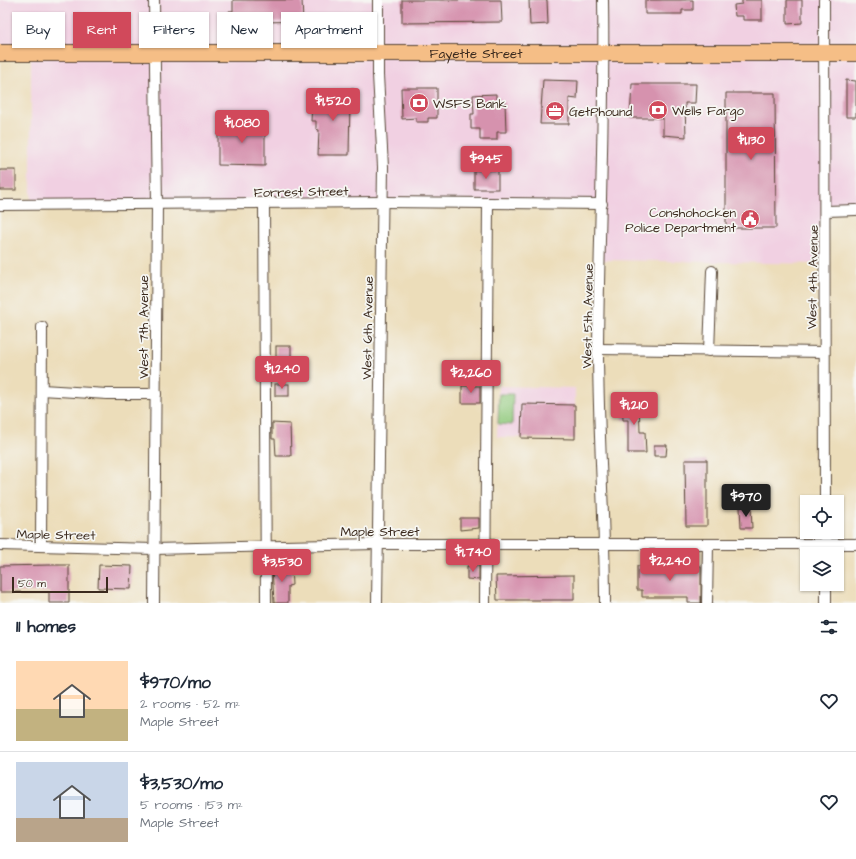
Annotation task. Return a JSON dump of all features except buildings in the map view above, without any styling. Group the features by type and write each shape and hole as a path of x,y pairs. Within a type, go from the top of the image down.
{"main road":[{"name":"Fayette Street","path":"0,53 856,53"}],"street":[{"name":"West 7th Avenue","path":"154,0 157,205 154,603"},
{"name":"West 6th Avenue","path":"377,603 383,202 378,0"},
{"name":"West 5th Avenue","path":"603,0 604,53 602,204 598,349 605,544 605,603"},
{"name":"West 4th Avenue","path":"824,0 826,210 824,352 825,495"},
{"name":"Forrest Street","path":"0,204 157,205 383,202 602,204"},
{"path":"485,603 484,544 488,203"},
{"path":"264,204 267,545 266,603"},
{"path":"826,210 856,210"},
{"path":"709,351 712,271"},
{"path":"42,327 42,546"},
{"path":"598,349 824,352"},
{"path":"42,390 107,394 156,394"},
{"name":"Maple Street","path":"0,545 154,549 267,545 377,544 708,544 800,548"},
{"path":"707,603 708,544"},
{"name":"Maple Street","path":"838,547 856,544"},
{"path":"826,591 826,603"}],"shaded area":[{"path":"0,0 856,0 856,210 826,211 825,264 601,260 602,204 31,205 31,53 0,53"},
{"path":"498,386 575,388 575,439 497,437"}],"green space":[{"path":"499,394 513,394 512,425 498,424"}],"place":[{"name":"WSFS Bank","path":"419,103"},
{"name":"Wells Fargo","path":"658,110"},
{"name":"GetPhound","path":"555,111"},
{"name":"Conshohocken Police Department","path":"750,219"}]}
